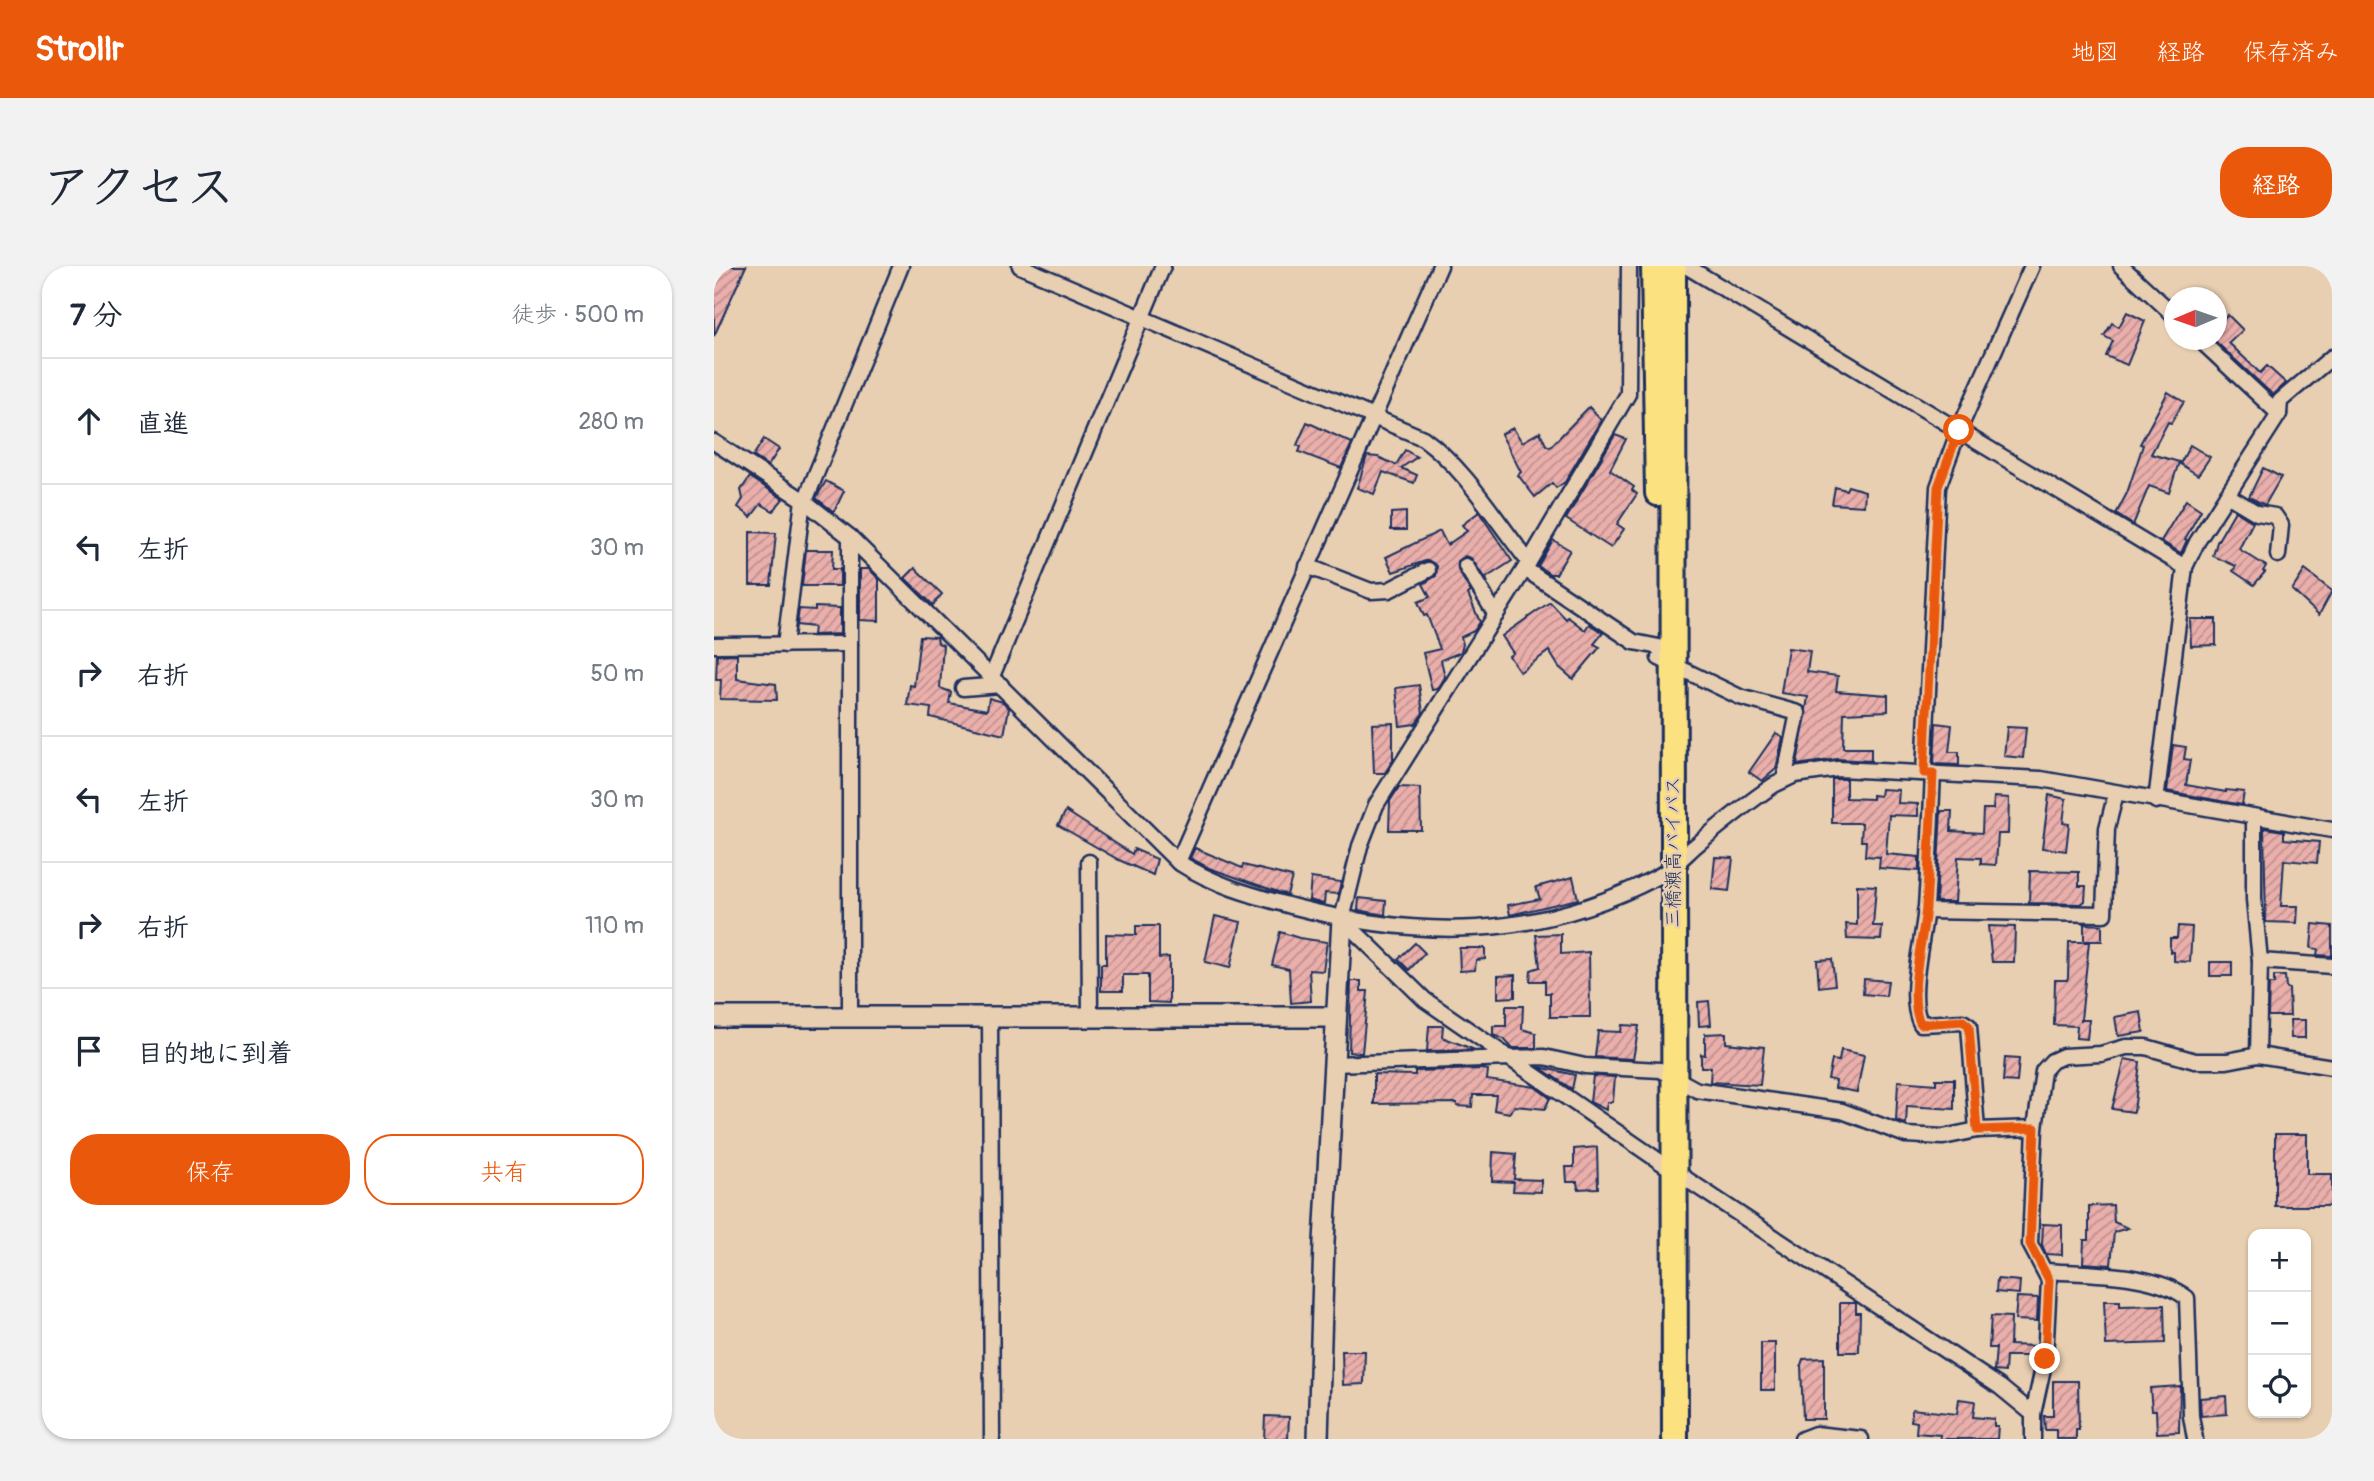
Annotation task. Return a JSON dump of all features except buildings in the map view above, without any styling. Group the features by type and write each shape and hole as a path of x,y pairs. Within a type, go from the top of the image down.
{"highway":[{"name":"三橋瀬高バイパス","path":"1654,266 1667,870 1666,1165 1660,1439"},
{"name":"三橋瀬高バイパス","path":"1663,657 1673,266"},
{"name":"三橋瀬高バイパス","path":"1666,1165 1675,1439"}],"street":[{"path":"785,645 804,501 901,266"},
{"path":"1020,266 1423,438 1440,450 1527,565 1634,642 1740,696 1798,713 1784,780"},
{"path":"997,681 1163,266"},
{"path":"1178,862 1440,266"},
{"path":"1318,1439 1317,1380 1335,1017 1342,919 1360,846 1376,805 1527,565 1628,394 1629,266"},
{"path":"1686,266 1706,272 2185,567"},
{"path":"1977,1130 1969,1026 1963,1021 1921,1024 1916,1016 1917,970 1925,911 1938,487 1959,430 2032,266"},
{"path":"2121,266 2164,306"},
{"path":"2211,350 2279,414"},
{"path":"2156,801 2185,567 2279,414 2280,401 2332,357"},
{"path":"714,442 804,501 850,537 1178,862 1202,877 1237,891 1342,919 1387,927 1503,927 1543,921 1574,912 1667,870 1748,802 1784,780 1838,769 2041,779 2332,830"},
{"path":"2227,495 2257,513 2275,516 2281,525 2278,555"},
{"path":"850,537 850,1016"},
{"path":"1307,566 1371,592 1389,590 1429,570"},
{"path":"1466,566 1496,615"},
{"path":"714,645 850,644"},
{"path":"963,688 997,681"},
{"path":"1925,911 2104,914 2107,828 2116,793"},
{"path":"2254,818 2254,899 2260,961 2258,1055"},
{"path":"1089,862 1090,1017"},
{"path":"1342,919 1425,1000 1666,1165 2000,1387 2033,1414"},
{"path":"2260,961 2332,966"},
{"path":"990,1016 992,1439"},
{"path":"714,1017 1335,1017"},
{"path":"2033,1439 2033,1414 2045,1359 2049,1280 2030,1244 2035,1128 2043,1071 2052,1061 2063,1056 2146,1046 2195,1061 2227,1061 2258,1055 2332,1067"},
{"path":"1333,1064 1544,1057 1585,1066 1666,1074 1697,1090 1842,1111 1906,1135 1943,1137 1977,1130 2035,1128"},
{"path":"2045,1271 2132,1278 2176,1289 2187,1298 2191,1416 2195,1439"},
{"path":"1802,1439 1815,1434 1861,1439"}],"route":[{"path":"1959,430 1938,487 1924,773 1933,773 1925,911 1917,970 1916,1016 1921,1024 1963,1021 1969,1026 1977,1130 2035,1128 2030,1244 2049,1280 2045,1359"}]}
